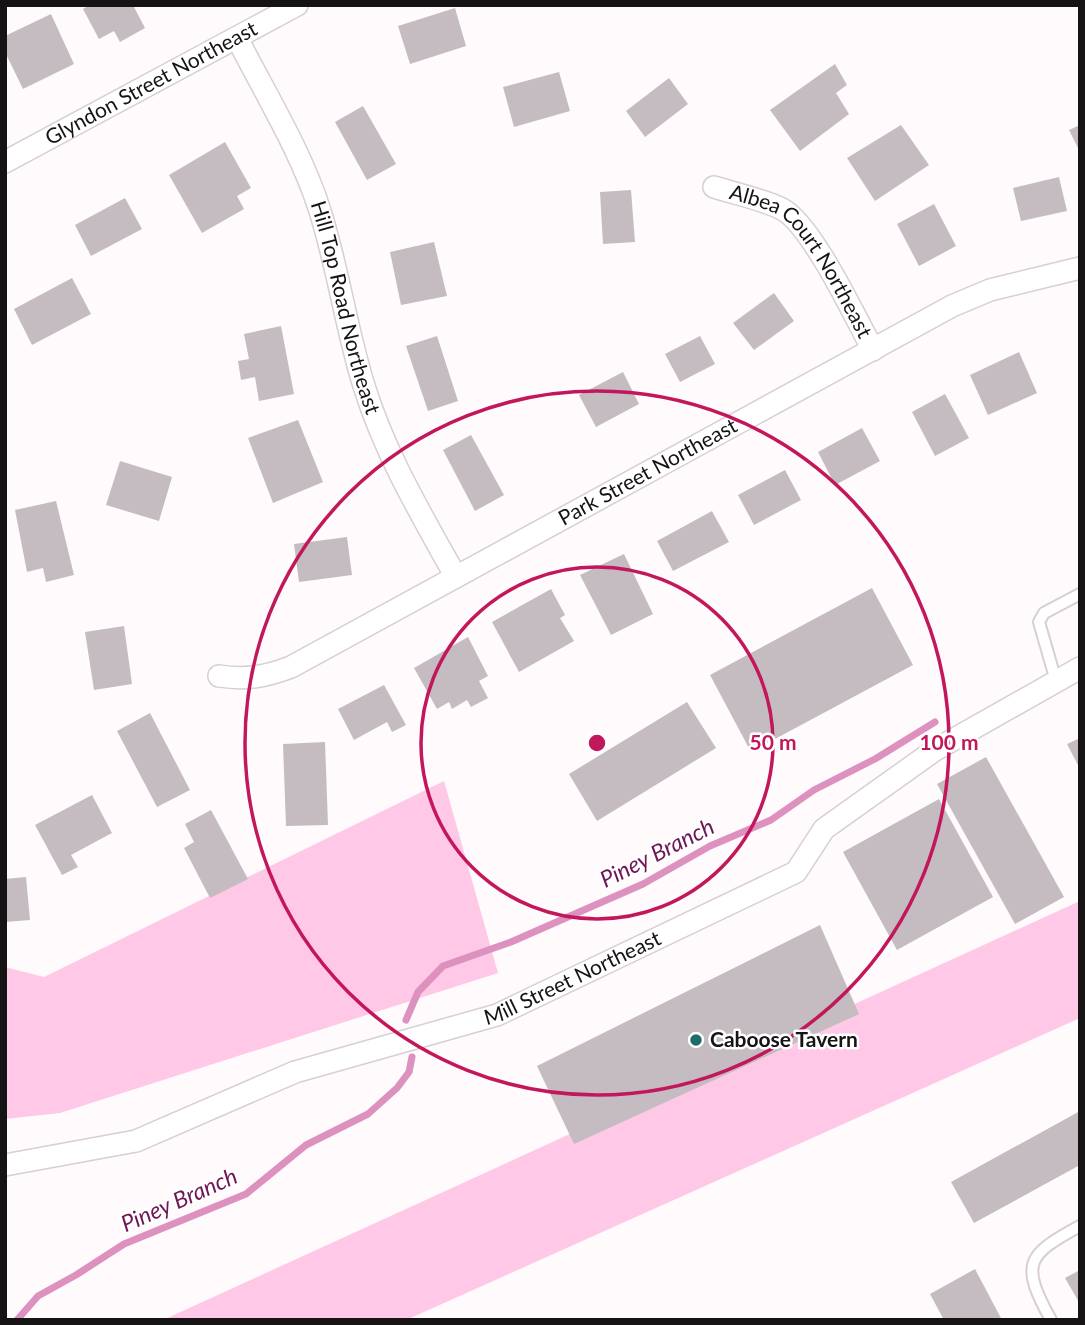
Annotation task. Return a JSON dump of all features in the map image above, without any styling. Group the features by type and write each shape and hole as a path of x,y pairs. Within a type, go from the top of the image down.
{"street":[{"name":"Glyndon Street Northeast","path":"6,160 296,5"},
{"name":"Hill Top Road Northeast","path":"237,38 305,172 320,209 355,354 385,442 408,491 456,578"},
{"name":"Albea Court Northeast","path":"714,187 781,209 795,218 813,241 873,350"},
{"name":"Park Street Northeast","path":"219,676 244,679 269,676 290,667 952,306 990,290 1080,268"},
{"name":"Mill Street Northeast","path":"5,1165 136,1141 295,1072 497,1015 796,872 824,829 935,750 1080,668"}],"lane":[{"path":"1056,681 1039,622 1044,613 1080,594"},
{"path":"1051,1320 1031,1279 1034,1265 1039,1250 1080,1226"}],"shaded area":[{"path":"444,781 498,973 60,1113 5,1119 5,967 44,977"},
{"path":"1080,901 1080,1018 406,1320 163,1320"}],"building":[{"path":"90,5 133,5 145,28 120,42 114,31 99,39 83,9"},
{"path":"455,8 466,46 410,64 398,26"},
{"path":"51,14 74,64 23,89 5,52 5,36"},
{"path":"835,64 847,85 836,93 849,114 800,151 770,110"},
{"path":"559,72 570,111 514,127 503,87"},
{"path":"669,78 688,104 645,137 626,111"},
{"path":"363,106 396,164 367,180 335,122"},
{"path":"901,125 929,165 875,201 847,158"},
{"path":"1080,125 1080,152 1069,130"},
{"path":"225,142 251,188 237,196 244,209 202,233 169,175"},
{"path":"1059,177 1067,211 1021,221 1013,188"},
{"path":"631,190 635,242 603,244 600,192"},
{"path":"125,198 142,229 91,256 75,225"},
{"path":"934,204 956,246 919,266 897,224"},
{"path":"434,242 447,296 401,305 390,252"},
{"path":"72,278 91,314 32,345 14,309"},
{"path":"774,293 794,321 754,350 733,323"},
{"path":"281,326 294,394 259,401 255,377 241,380 238,361 249,359 244,334"},
{"path":"437,336 458,401 428,411 406,346"},
{"path":"700,336 715,364 680,382 665,354"},
{"path":"1019,352 1037,393 988,415 970,375"},
{"path":"623,372 639,404 596,427 579,395"},
{"path":"945,394 969,438 935,456 912,412"},
{"path":"298,420 323,482 273,503 248,438"},
{"path":"862,428 880,461 835,485 818,452"},
{"path":"471,435 504,495 475,511 443,450"},
{"path":"120,461 172,477 159,521 106,505"},
{"path":"785,470 801,500 754,525 738,495"},
{"path":"56,501 74,575 46,582 43,568 27,572 15,510"},
{"path":"712,511 729,542 673,571 657,541"},
{"path":"347,537 352,575 299,582 294,544"},
{"path":"624,554 653,614 611,635 580,575"},
{"path":"872,588 913,665 751,752 710,675"},
{"path":"551,589 565,615 560,618 574,641 519,672 492,622"},
{"path":"124,626 132,684 94,690 85,632"},
{"path":"468,637 488,676 479,681 488,698 471,707 467,700 452,709 449,702 437,709 414,668"},
{"path":"384,685 406,725 392,732 387,722 354,740 338,709"},
{"path":"687,702 716,748 597,821 569,774"},
{"path":"150,713 190,790 157,807 117,731"},
{"path":"1080,738 1080,769 1067,744"},
{"path":"325,742 328,825 286,826 283,744"},
{"path":"986,757 1064,897 1015,924 937,784"},
{"path":"92,795 112,833 71,855 78,867 62,875 35,825"},
{"path":"939,799 993,897 897,950 843,852"},
{"path":"211,810 248,879 210,898 184,848 194,842 185,824"},
{"path":"26,877 30,920 5,922 5,879"},
{"name":"Caboose Tavern","path":"820,925 859,1014 574,1144 537,1066"},
{"path":"1080,1111 1080,1165 974,1223 951,1182"},
{"path":"975,1269 1002,1320 944,1320 930,1294"},
{"path":"1080,1270 1080,1304 1065,1278"}],"waterway":[{"name":"Piney Branch","path":"406,1020 418,992 443,966 511,942 643,884 710,846 771,820 814,790 875,759 935,722"},
{"name":"Piney Branch","path":"17,1320 38,1296 124,1244 246,1194 306,1145 368,1114 397,1088 409,1072 412,1057"}],"place":[{"name":"Caboose Tavern","path":"696,1040"}]}
